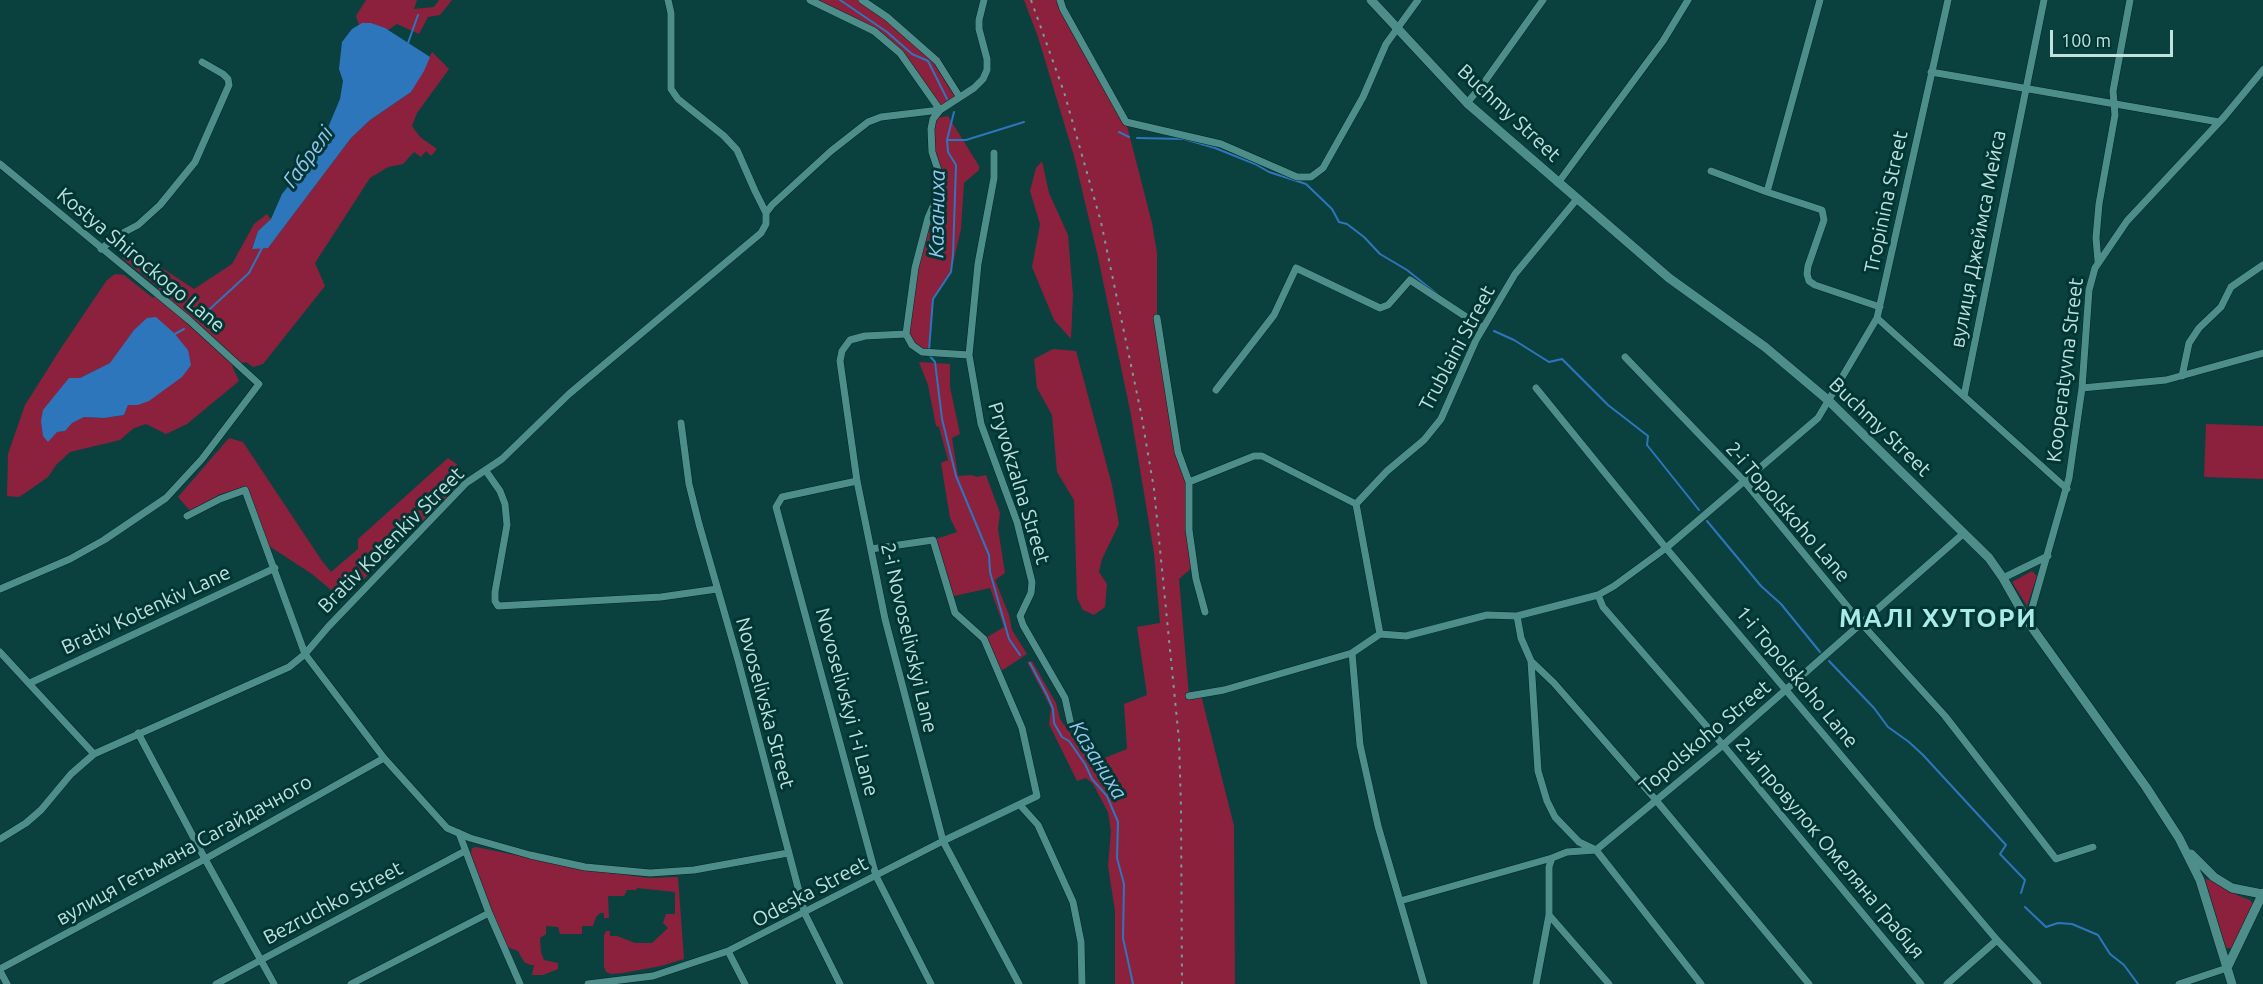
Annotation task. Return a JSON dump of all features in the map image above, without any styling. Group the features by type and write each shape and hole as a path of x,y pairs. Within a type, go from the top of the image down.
{"street":[{"path":"668,0 671,13 670,89 678,99 738,150 766,213"},
{"path":"810,0 874,31 900,52 940,110"},
{"path":"862,0 887,17 937,61 959,96"},
{"path":"969,355 921,352 912,345 906,334 915,268 928,218 940,185 930,139 933,119 940,110 974,88 983,79 987,70 987,59 979,29 984,0"},
{"path":"1060,0 1126,122 1221,144 1296,177 1311,177 1323,168 1363,98 1386,44 1418,0"},
{"name":"Buchmy Street","path":"1371,0 1467,103 1669,278 1765,348 1829,401 1989,558 2067,680 2146,787 2179,838 2200,880 2232,984"},
{"path":"1467,103 1544,0"},
{"path":"1558,183 1663,41 1688,0"},
{"path":"1767,192 1820,0"},
{"name":"Tropinina Street","path":"1380,634 1406,636 1487,615 1517,616 1598,595 1666,548 1818,418 1877,318 1881,307 1948,0"},
{"name":"вулиця Джеймса Мейса","path":"1964,396 2044,0"},
{"path":"2098,261 2096,226 2115,115 2113,91 2130,0"},
{"path":"101,249 117,236 138,225 153,212 195,162 229,85 228,79 223,74 202,62"},
{"name":"Kooperatyvna Street","path":"2028,622 2067,489 2082,388 2091,277 2098,261 2127,221 2219,122 2263,70"},
{"path":"1931,72 2115,102 2219,122"},
{"name":"Brativ Kotenkiv Street","path":"0,838 26,823 71,774 94,754 278,674 305,654 466,483 502,459 569,394 761,233 766,224 766,213 812,167 868,122 895,114 940,110"},
{"name":"Pryvokzalna Street","path":"994,153 994,178 978,264 969,355 981,424 1017,522 1032,582 1031,593 1020,616 1023,625 1065,698 1071,725 1101,764"},
{"name":"Kostya Shirockogo Lane","path":"0,164 189,320 259,384 202,459 166,498 104,540 0,589"},
{"path":"1711,171 1822,210 1824,220 1808,266 1809,281 1881,307"},
{"name":"Trublaini Street","path":"1356,504 1387,471 1424,440 1441,419 1483,328 1515,274 1577,199"},
{"path":"2182,376 2189,343 2199,328 2221,307 2231,288 2263,265"},
{"path":"1216,390 1274,315 1296,268 1380,308 1388,305 1410,280 1483,328"},
{"path":"1157,318 1178,452 1189,482 1190,530 1196,579 1205,612"},
{"name":"вулиця Джеймса Мейса","path":"1877,318 2067,489"},
{"name":"2-i Novoselivskyi Lane","path":"906,334 865,336 850,340 842,351 840,361 858,481 885,619 943,841 1019,984"},
{"path":"2082,388 2166,380 2263,352"},
{"name":"2-i Topolskoho Lane","path":"1625,357 1744,481 1861,623 1945,716 2056,859 2093,847"},
{"name":"1-i Topolskoho Lane","path":"1536,388 1666,548 1997,940 2038,984"},
{"name":"Novoselivska Street","path":"681,423 689,484 805,914 840,984"},
{"path":"1189,482 1254,456 1262,456 1356,504 1380,634 1352,653 1224,690 1189,696"},
{"path":"486,471 500,491 507,525 495,592 495,601 498,606 661,597 717,589"},
{"name":"Novoselivskyi 1-i Lane","path":"858,481 782,497 776,507 876,876 931,984"},
{"path":"188,516 220,499 245,490 305,654 384,758 447,828 530,855 585,867 650,873 694,870 788,853"},
{"name":"Topolskoho Street","path":"1596,850 1723,745 1964,533"},
{"name":"Odeska Street","path":"588,984 653,976 728,951 1036,796 1022,728 984,639 955,613 933,540 871,549"},
{"path":"2003,578 2048,556"},
{"name":"Brativ Kotenkiv Lane","path":"30,683 275,568"},
{"name":"2-й провулок Омеляна Грабця","path":"1598,595 1603,607 1723,745 1921,984"},
{"path":"1517,616 1521,638 1531,661 1538,771 1547,801 1563,827 1579,842 1596,850 1701,984"},
{"path":"0,652 94,754"},
{"path":"1352,653 1360,745 1378,826 1424,984"},
{"path":"1531,661 1554,683 1655,799 1809,984"},
{"path":"138,734 274,984"},
{"name":"вулиця Гетьмана Сагайдачного","path":"0,970 205,859 384,758"},
{"path":"1020,805 1038,825 1073,902 1081,942 1082,984"},
{"path":"459,833 489,913 520,984"},
{"path":"2179,838 2198,862 2214,877 2232,888 2263,893 2227,968 2179,984"},
{"path":"1400,901 1567,852 1596,850"},
{"name":"Bezruchko Street","path":"216,984 465,851"},
{"path":"1536,984 1549,915 1549,867 1552,858"},
{"path":"351,984 489,913"},
{"path":"1549,915 1609,984"},
{"path":"1947,984 1997,940"},
{"path":"728,951 745,984"},
{"path":"0,970 7,984"},
{"path":"653,976 657,984"}],"shaded area":[{"path":"366,0 417,0 414,9 434,7 439,0 452,0 440,15 428,17 419,34 397,24 388,30 362,23 359,25 356,16"},
{"path":"810,0 862,0 937,61 959,96 940,110 900,53 874,31"},
{"path":"1024,0 1060,0 1126,122 1152,223 1157,253 1157,318 1178,452 1189,482 1194,566 1179,579 1189,696 1201,695 1234,826 1235,984 1115,984 1115,911 1108,866 1111,831 1108,812 1093,784 1086,778 1077,781 1049,724 1051,708 1027,662 1032,661 1056,703 1060,719 1092,763 1127,749 1124,704 1147,695 1137,627 1160,623 1154,553 1131,415 1098,257 1074,156 1038,37"},
{"path":"432,52 449,69 417,113 412,126 420,137 437,149 431,156 426,151 421,157 414,152 403,164 388,167 370,178 315,263 325,286 263,364 253,367 246,362 232,366 239,381 187,424 166,434 146,424 134,428 120,440 70,452 56,465 48,477 31,489 19,497 7,496 8,454 25,405 107,280 115,274 124,275 153,298 159,288 122,258 130,247 194,289 232,264 254,224 267,214 271,219 258,231 252,248 268,248 351,138 370,120 411,92","holes":["134,330 138,405 128,405 124,415 104,418 84,417 71,423 65,431 57,432 69,378 80,378 111,363"]},
{"path":"948,116 979,166 979,170 964,183 961,229 951,272 933,299 929,350 922,350 906,334 915,268 940,185 932,152 933,119"},
{"path":"1042,161 1049,193 1068,235 1073,295 1071,339 1054,320 1032,267 1040,224 1030,191 1036,168"},
{"path":"1053,349 1076,351 1112,485 1119,524 1102,559 1099,572 1107,584 1105,607 1094,615 1083,610 1077,598 1074,500 1057,472 1052,415 1037,388 1034,359"},
{"path":"919,362 950,364 950,387 960,434 952,438 958,476 986,475 1000,513 998,529 1005,573 995,580 1009,615 1012,630 1027,654 998,673 984,639 1004,627 990,588 950,597 933,540 957,532 950,518 941,463 948,460 939,427 936,426 928,385"},
{"path":"2206,424 2263,426 2263,479 2204,477"},
{"path":"229,438 243,442 331,572 358,549 358,539 448,458 458,465 452,472 460,484 358,585 331,590 312,574 269,546 247,487 220,494 191,512 178,497"},
{"path":"2032,571 2037,576 2027,606 2012,582"},
{"path":"472,848 588,870 649,878 678,877 684,959 623,973 606,972 604,935 606,931 610,931 610,936 617,936 635,943 652,943 668,928 663,923 666,914 675,914 675,892 637,888 627,890 624,896 608,896 609,918 604,918 604,913 600,913 593,926 582,926 582,934 560,934 558,927 546,926 546,934 540,938 541,952 544,960 558,963 558,969 543,975 532,975 534,965 524,962 518,951 507,947 491,912 470,857"},
{"path":"2205,879 2212,880 2250,900 2253,904 2235,945 2231,948 2226,948"}],"water":[{"path":"362,23 371,23 385,28 430,57 424,71 411,92 370,120 351,138 268,248 252,249 258,231 271,219 282,194 311,158 327,130 340,99 343,81 339,69 342,42 352,29"},
{"path":"156,317 188,350 191,365 182,377 149,401 138,405 128,405 124,415 104,418 84,417 72,423 65,431 57,432 48,442 43,436 41,421 43,410 69,378 80,378 110,363 134,330 147,318"}],"waterway":[{"name":"Казаниха","path":"840,0 887,32 912,54 928,61 947,99"},
{"name":"Габрелі","path":"408,43 418,15"},
{"name":"Казаниха","path":"929,350 933,299 951,272 953,255 956,165 948,152 947,140 954,112"},
{"path":"947,140 966,140 1024,122"},
{"path":"1119,132 1129,137"},
{"path":"1137,138 1184,139 1215,148 1269,172 1306,184 1332,209 1339,222 1347,224 1364,237 1380,254 1407,270 1437,294"},
{"name":"Габрелі","path":"199,319 249,273 262,248"},
{"name":"Габрелі","path":"173,335 184,329"},
{"path":"1494,331 1514,340 1549,362 1562,359 1608,405 1648,436 1647,445 1699,510"},
{"path":"929,355 935,362 942,419 956,476 989,555 990,572 1009,639 1020,655"},
{"path":"1707,521 1761,586 1781,604 1820,652"},
{"path":"1829,661 1874,708 1888,727 1923,755 2006,845 2000,854 2025,880 2021,893"},
{"name":"Казаниха","path":"1030,663 1053,709 1054,723 1062,737 1069,741 1085,764 1092,779 1107,796 1118,822 1117,858 1124,884 1123,938 1133,984"},
{"path":"2025,907 2046,927 2058,923 2072,924 2098,935 2110,954 2124,965 2138,984"}],"railway":[{"path":"1031,0 1064,92 1101,222 1141,413 1154,489 1179,740 1182,984"}],"district":[{"name":"МАЛІ ХУТОРИ","path":"1938,618"}]}
